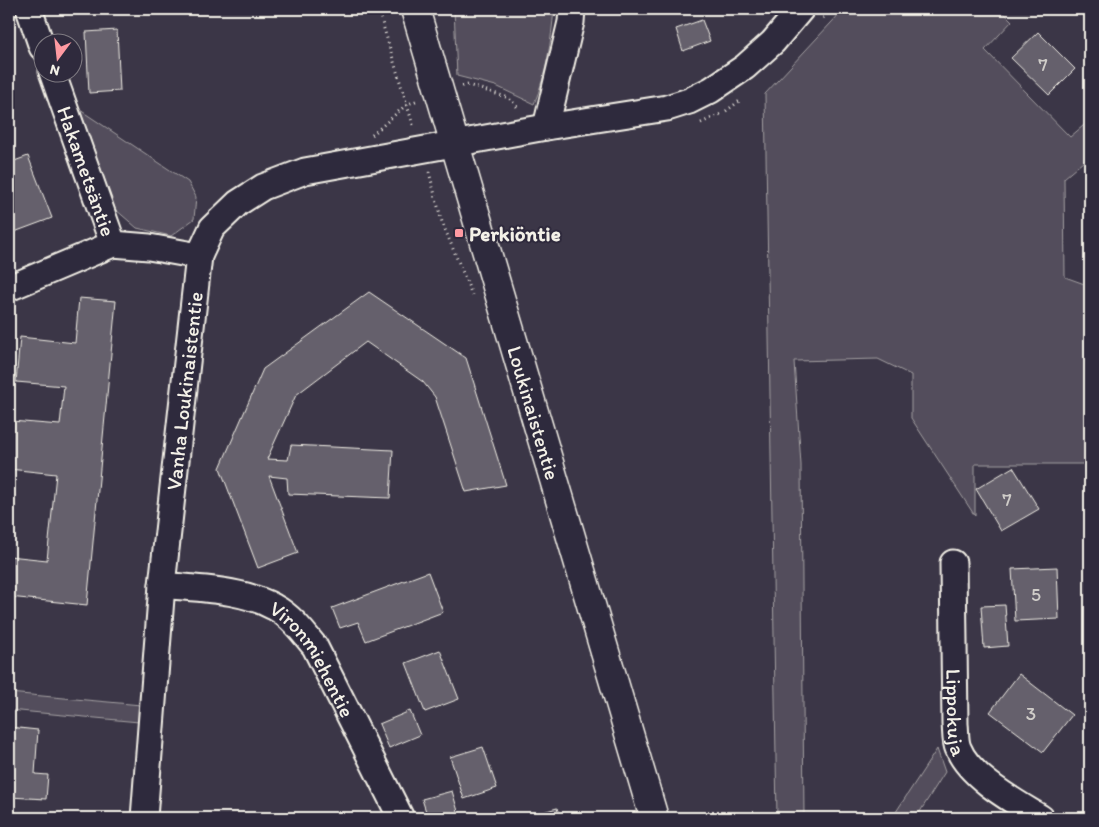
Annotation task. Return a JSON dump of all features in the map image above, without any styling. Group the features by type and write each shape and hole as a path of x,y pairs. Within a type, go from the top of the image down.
{"street":[{"path":"29,9 37,32"},
{"name":"Loukinaistentie","path":"415,9 654,818"},
{"path":"546,127 571,22 572,9"},
{"path":"454,144 667,108 696,97 711,90 745,67 772,42 801,9"},
{"name":"Hakametsäntie","path":"56,82 113,244 149,247 199,256"},
{"name":"Vanha Loukinaistentie","path":"144,818 162,584 199,256 212,228 238,203 263,187 305,171 454,144"},
{"path":"9,288 113,244"},
{"name":"Lippokuja","path":"953,564 955,724 958,747 970,767 986,781 1041,818"},
{"name":"Vironmiehentie","path":"162,584 249,596 275,607 296,624 315,647 400,818"}],"path":[{"path":"378,9 406,105 422,150 442,222 473,297"}],"shaded area":[{"path":"454,9 554,9 548,57 534,104 496,86 457,76"},
{"path":"844,9 1000,9 1012,21 985,50 1070,137 1090,120 1090,156 1064,178 1065,277 1090,286 1090,464 975,464 975,516 911,418 911,375 878,359 794,361 801,465 804,818 777,818 765,94"},
{"path":"80,110 188,182 196,197 194,219 171,236 137,228 115,209"},
{"path":"9,693 141,705 139,722 9,710"},
{"path":"937,749 945,772 916,818 892,818"}],"building":[{"path":"702,20 710,41 683,51 676,29"},
{"path":"117,30 120,91 89,93 86,32"},
{"path":"1038,32 1075,69 1049,95 1011,58"},
{"path":"28,156 52,218 9,234 9,163"},
{"path":"369,292 466,358 506,485 466,492 435,397 423,382 366,342 296,395 267,459 288,460 291,445 393,450 390,498 288,494 287,478 269,476 298,553 258,568 220,468 263,369"},
{"path":"79,298 116,301 87,605 9,597 9,556 47,560 56,474 9,469 11,421 60,425 64,386 16,382 20,337 75,343"},
{"path":"1013,467 1039,509 1001,531 976,489"},
{"path":"1057,567 1059,619 1015,621 1012,569"},
{"path":"428,572 443,612 366,641 358,622 340,628 332,608"},
{"path":"1005,605 1008,646 984,648 981,606"},
{"path":"440,650 459,699 425,712 406,663"},
{"path":"1019,674 1072,715 1043,752 990,712"},
{"path":"410,711 420,735 389,748 379,724"},
{"path":"9,727 38,730 35,774 48,775 46,799 9,797"},
{"path":"483,747 497,788 464,799 450,757"},
{"path":"452,791 460,818 428,818 422,799"},
{"path":"557,808 560,818 522,818"}],"place":[{"name":"Perkiöntie","path":"459,233"}]}
